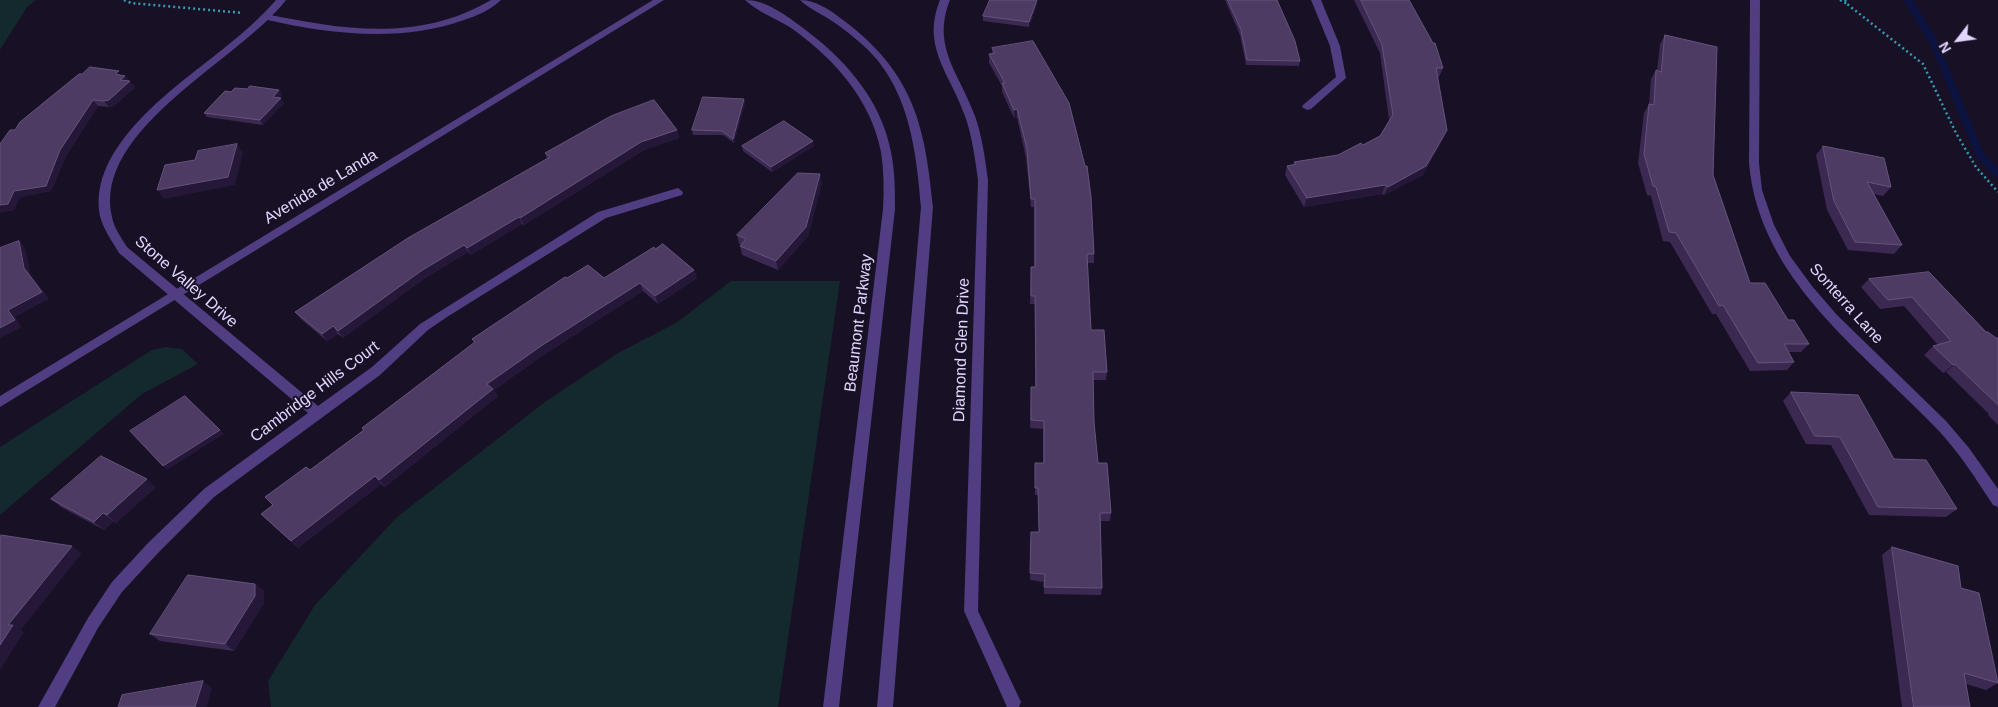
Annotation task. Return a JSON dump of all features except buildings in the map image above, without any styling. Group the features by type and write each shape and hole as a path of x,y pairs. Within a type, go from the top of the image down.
{"street":[{"name":"Stone Valley Drive","path":"281,0 266,17 146,119 125,145 113,166 106,190 105,204 111,232 123,250 174,295 318,414"},
{"name":"Avenida de Landa","path":"0,402 659,0"},
{"name":"Beaumont Parkway","path":"750,0 803,30 829,51 851,78 867,102 882,137 889,176 889,209 831,707"},
{"path":"805,0 837,20 868,43 889,67 905,95 918,129 925,174 927,207 885,707"},
{"name":"Diamond Glen Drive","path":"945,0 938,22 938,41 943,58 969,114 979,145 983,180 971,611 1013,702"},
{"path":"1307,108 1342,78 1335,46 1316,0"},
{"name":"Sonterra Lane","path":"1755,0 1754,163 1756,189 1765,218 1781,250 1831,316 1942,427 1975,466 1998,501"},
{"name":"Cambridge Hills Court","path":"46,707 92,623 116,587 209,494 376,371 424,327 442,314 602,215 678,192"}],"lane":[{"path":"266,17 388,33 436,26 485,9 497,0"}],"path":[{"path":"124,0 132,3 246,14"},
{"path":"1840,0 1923,64 1956,133 1976,167 1998,192"},
{"path":"1845,0 1847,4"}],"green space":[{"path":"0,0 36,0 27,7 0,50"},
{"path":"731,281 840,281 778,707 271,707 268,681 315,605 397,517 545,402 618,353 676,323"},
{"path":"166,347 182,349 198,364 142,394 0,515 0,447 152,350"}],"waterway":[{"path":"1908,0 1934,43 1980,155 1998,174"}]}
